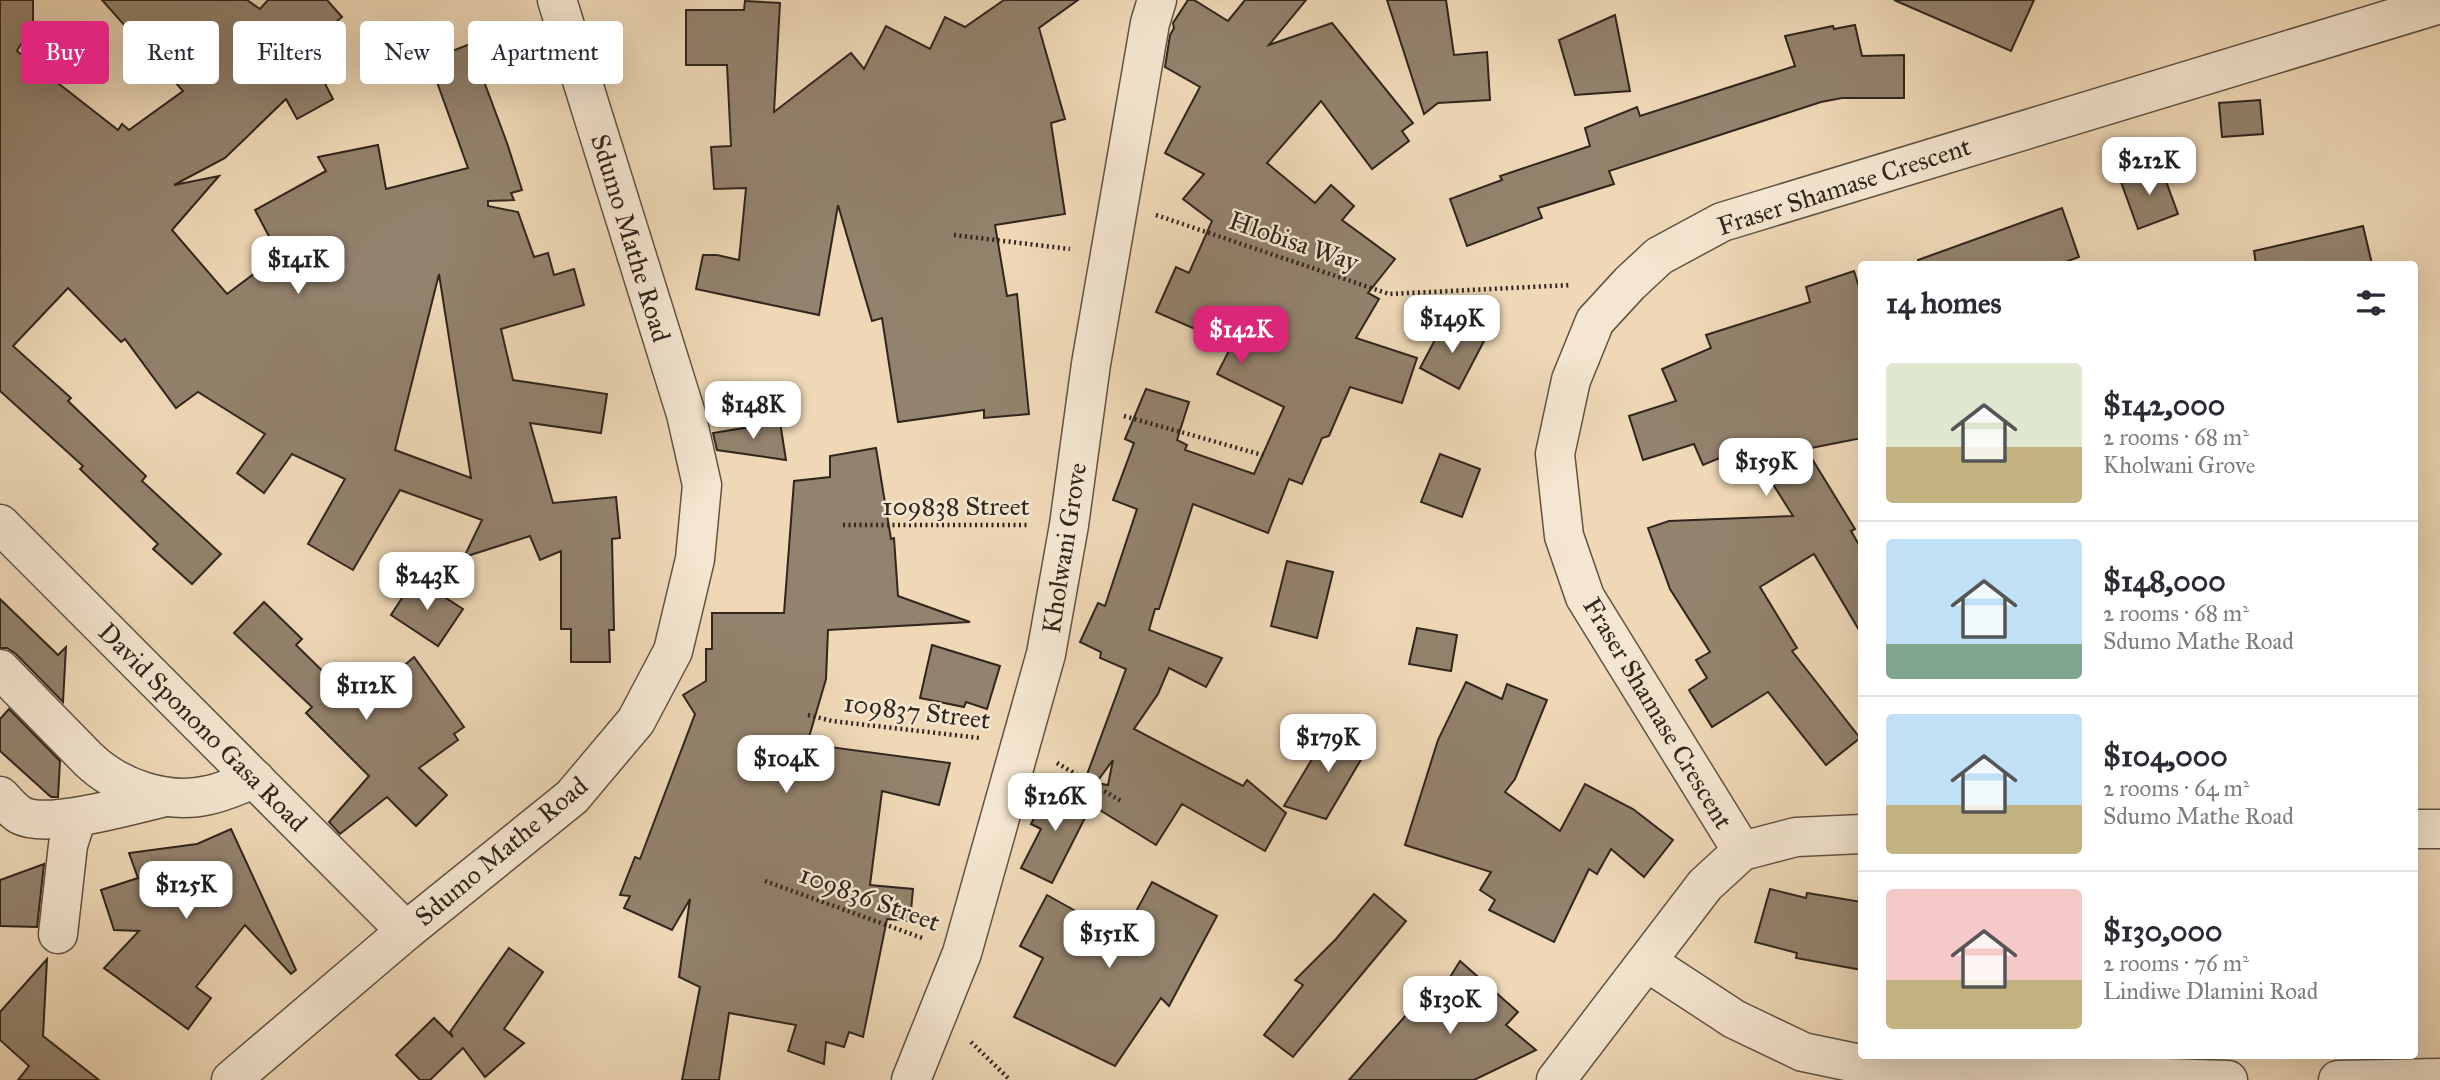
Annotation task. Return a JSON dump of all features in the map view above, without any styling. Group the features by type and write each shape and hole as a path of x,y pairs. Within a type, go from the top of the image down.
{"street":[{"name":"Sdumo Mathe Road","path":"231,1080 406,931 572,797 636,721 673,651 695,559 702,485 686,414 557,0"},
{"name":"Kholwani Grove","path":"911,1080 962,953 1046,654 1069,526 1118,202 1150,23 1157,0"},
{"name":"Fraser Shamase Crescent","path":"1742,851 1585,597 1563,536 1555,454 1571,380 1595,321 1658,256 1722,222 2440,4"},
{"name":"David Sponono Gasa Road","path":"0,524 406,931"},
{"path":"0,668 102,772 131,786 183,799 209,795 255,779"},
{"path":"0,796 26,817 54,819 77,817 167,797"},
{"path":"58,933 68,845 77,817"},
{"path":"2418,829 2440,829"},
{"path":"1556,1080 1705,885 1742,851 1796,837 1858,834"},
{"path":"1647,962 1734,1019 1803,1052 1885,1069 2228,1080"},
{"path":"2338,1080 2440,1078"}],"path":[{"name":"Hlobisa Way","path":"1118,202 1389,294 1630,283"},
{"path":"954,235 1110,254"},
{"path":"1086,405 1266,456"},
{"name":"109838 Street","path":"843,526 1069,526"},
{"name":"109837 Street","path":"808,715 832,721 1021,742"},
{"path":"1021,742 1121,801"},
{"name":"109836 Street","path":"765,881 962,953"},
{"path":"940,1012 1010,1080"}],"building":[{"path":"0,0 33,0 33,21 21,21 21,44 17,51 21,54 21,84 59,84 118,130 122,124 129,130 183,91 177,84 219,84 219,21 123,21 123,24 102,0 247,0 260,9 268,0 327,0 342,17 337,21 233,21 233,84 325,84 333,99 297,119 286,99 225,158 174,185 219,176 172,230 227,294 279,255 255,210 326,171 318,157 378,145 386,189 468,168 438,84 454,84 454,50 468,45 468,84 485,84 522,190 511,193 514,200 488,201 488,206 518,212 534,257 548,253 554,275 574,269 584,305 501,329 513,380 607,394 601,433 530,423 553,503 616,497 620,538 612,539 614,630 609,630 610,662 571,662 571,629 561,629 561,551 540,560 530,536 464,557 482,520 400,490 353,570 308,544 345,479 292,454 264,493 237,473 265,434 198,392 176,408 125,339 121,342 68,288 13,346 71,398 68,401 146,476 142,481 221,554 192,584 153,549 158,544 80,469 83,466 0,391","holes":["439,274 471,478 395,450"]},
{"path":"1004,0 1078,0 1039,28 1065,119 1051,123 1065,214 995,225 1007,296 1017,294 1029,414 984,418 984,410 898,422 882,318 872,321 838,205 819,315 696,289 703,255 739,260 746,188 714,189 711,147 731,146 727,65 686,65 686,10 744,10 745,1 780,3 774,112 851,53 864,69 886,26 930,49 945,17 965,27"},
{"path":"1188,0 1194,0 1228,21 1245,0 1306,0 1269,45 1332,23 1413,123 1402,131 1409,141 1372,169 1321,101 1267,163 1315,203 1331,185 1354,206 1342,220 1395,259 1368,293 1379,299 1356,338 1417,358 1402,403 1350,387 1329,436 1322,438 1302,484 1289,479 1268,533 1193,504 1159,609 1155,609 1149,630 1222,658 1206,687 1169,668 1158,694 1134,729 1243,786 1247,780 1286,813 1265,851 1182,804 1156,845 1045,776 1089,782 1085,780 1126,669 1100,658 1101,652 1080,642 1098,603 1105,606 1137,509 1113,500 1134,443 1125,439 1146,389 1189,402 1177,440 1187,445 1185,450 1254,474 1284,407 1217,374 1232,345 1156,312 1176,267 1189,273 1212,221 1183,199 1204,174 1165,153 1200,87 1165,67 1173,23","holes":["1113,760 1108,785 1096,783"]},
{"path":"1387,0 1446,0 1454,55 1487,52 1490,100 1438,103 1424,114"},
{"path":"1894,0 2034,0 2011,51"},
{"path":"1615,15 1630,91 1575,95 1559,40"},
{"path":"1855,25 1862,56 1904,55 1904,98 1842,98 1821,102 1609,171 1614,184 1538,208 1542,218 1467,246 1450,199 1502,180 1500,176 1590,146 1585,128 1637,107 1640,116 1795,66 1785,36 1833,26 1834,29"},
{"path":"2260,100 2263,134 2222,137 2219,103"},
{"path":"2160,165 2178,214 2138,229 2120,179"},
{"path":"2062,208 2079,257 2068,261 1918,260"},
{"path":"2363,226 2371,261 2256,261 2254,251"},
{"path":"1854,271 1858,284 1858,439 1806,449 1855,529 1851,531 1858,543 1858,628 1814,554 1760,587 1797,648 1792,651 1858,735 1858,740 1826,765 1768,692 1712,727 1689,690 1707,678 1696,660 1710,652 1670,589 1648,528 1669,521 1793,516 1759,462 1753,444 1703,465 1694,444 1643,460 1629,416 1676,401 1662,369 1711,348 1706,335 1810,302 1806,287"},
{"path":"1445,321 1484,341 1459,389 1420,368"},
{"path":"780,422 786,460 717,450 713,433"},
{"path":"876,448 891,539 894,538 898,596 970,622 828,630 826,679 807,744 950,763 939,805 882,791 870,885 913,889 910,921 887,919 863,1037 849,1032 844,1047 826,1042 824,1064 788,1051 796,1025 729,1013 719,1080 682,1080 700,987 679,977 690,899 672,930 624,908 630,896 620,895 635,857 640,859 695,714 683,695 706,681 706,649 712,649 712,613 784,613 794,481 830,477 830,456"},
{"path":"1440,454 1480,469 1462,517 1421,502"},
{"path":"1287,561 1333,572 1317,638 1271,626"},
{"path":"415,578 463,609 438,646 391,615"},
{"path":"0,599 58,655 66,647 63,702 16,654 7,648 0,648"},
{"path":"264,602 302,639 296,645 358,706 414,657 464,727 454,734 458,740 419,768 447,795 416,826 387,797 340,834 329,822 369,776 306,713 312,707 234,633"},
{"path":"1417,628 1457,635 1451,671 1409,664"},
{"path":"932,645 1000,666 987,709 966,702 964,707 920,698"},
{"path":"1466,682 1502,699 1507,684 1547,700 1515,779 1505,792 1560,831 1585,784 1633,809 1673,840 1644,877 1611,849 1597,874 1589,869 1554,942 1489,910 1495,900 1480,890 1491,872 1405,845 1438,740"},
{"path":"9,709 60,761 58,797 51,797 0,751 0,719"},
{"path":"1333,724 1369,746 1326,819 1284,806"},
{"path":"1051,786 1091,806 1052,883 1021,868 1041,829 1031,824"},
{"path":"231,829 296,970 291,974 245,925 196,987 211,998 188,1029 104,968 139,931 114,930 101,890 138,878 129,853 197,844"},
{"path":"44,864 37,927 0,926 0,880"},
{"path":"1152,882 1217,916 1169,1006 1161,998 1115,1066 1014,1017 1043,958 1020,946 1047,895 1122,937"},
{"path":"1770,889 1806,898 1807,893 1858,901 1858,969 1796,958 1797,953 1755,942"},
{"path":"1374,894 1406,921 1293,1057 1264,1035 1303,985 1295,980 1336,939"},
{"path":"509,948 543,972 504,1029 524,1043 485,1077 463,1048 430,1080 420,1080 396,1055 434,1018 453,1037 450,1032"},
{"path":"47,959 43,1036 99,1080 18,1080 29,1066 0,1040 0,1012"},
{"path":"1460,961 1518,1012 1506,1025 1536,1050 1474,1080 1349,1080 1422,997 1432,1006"}]}
